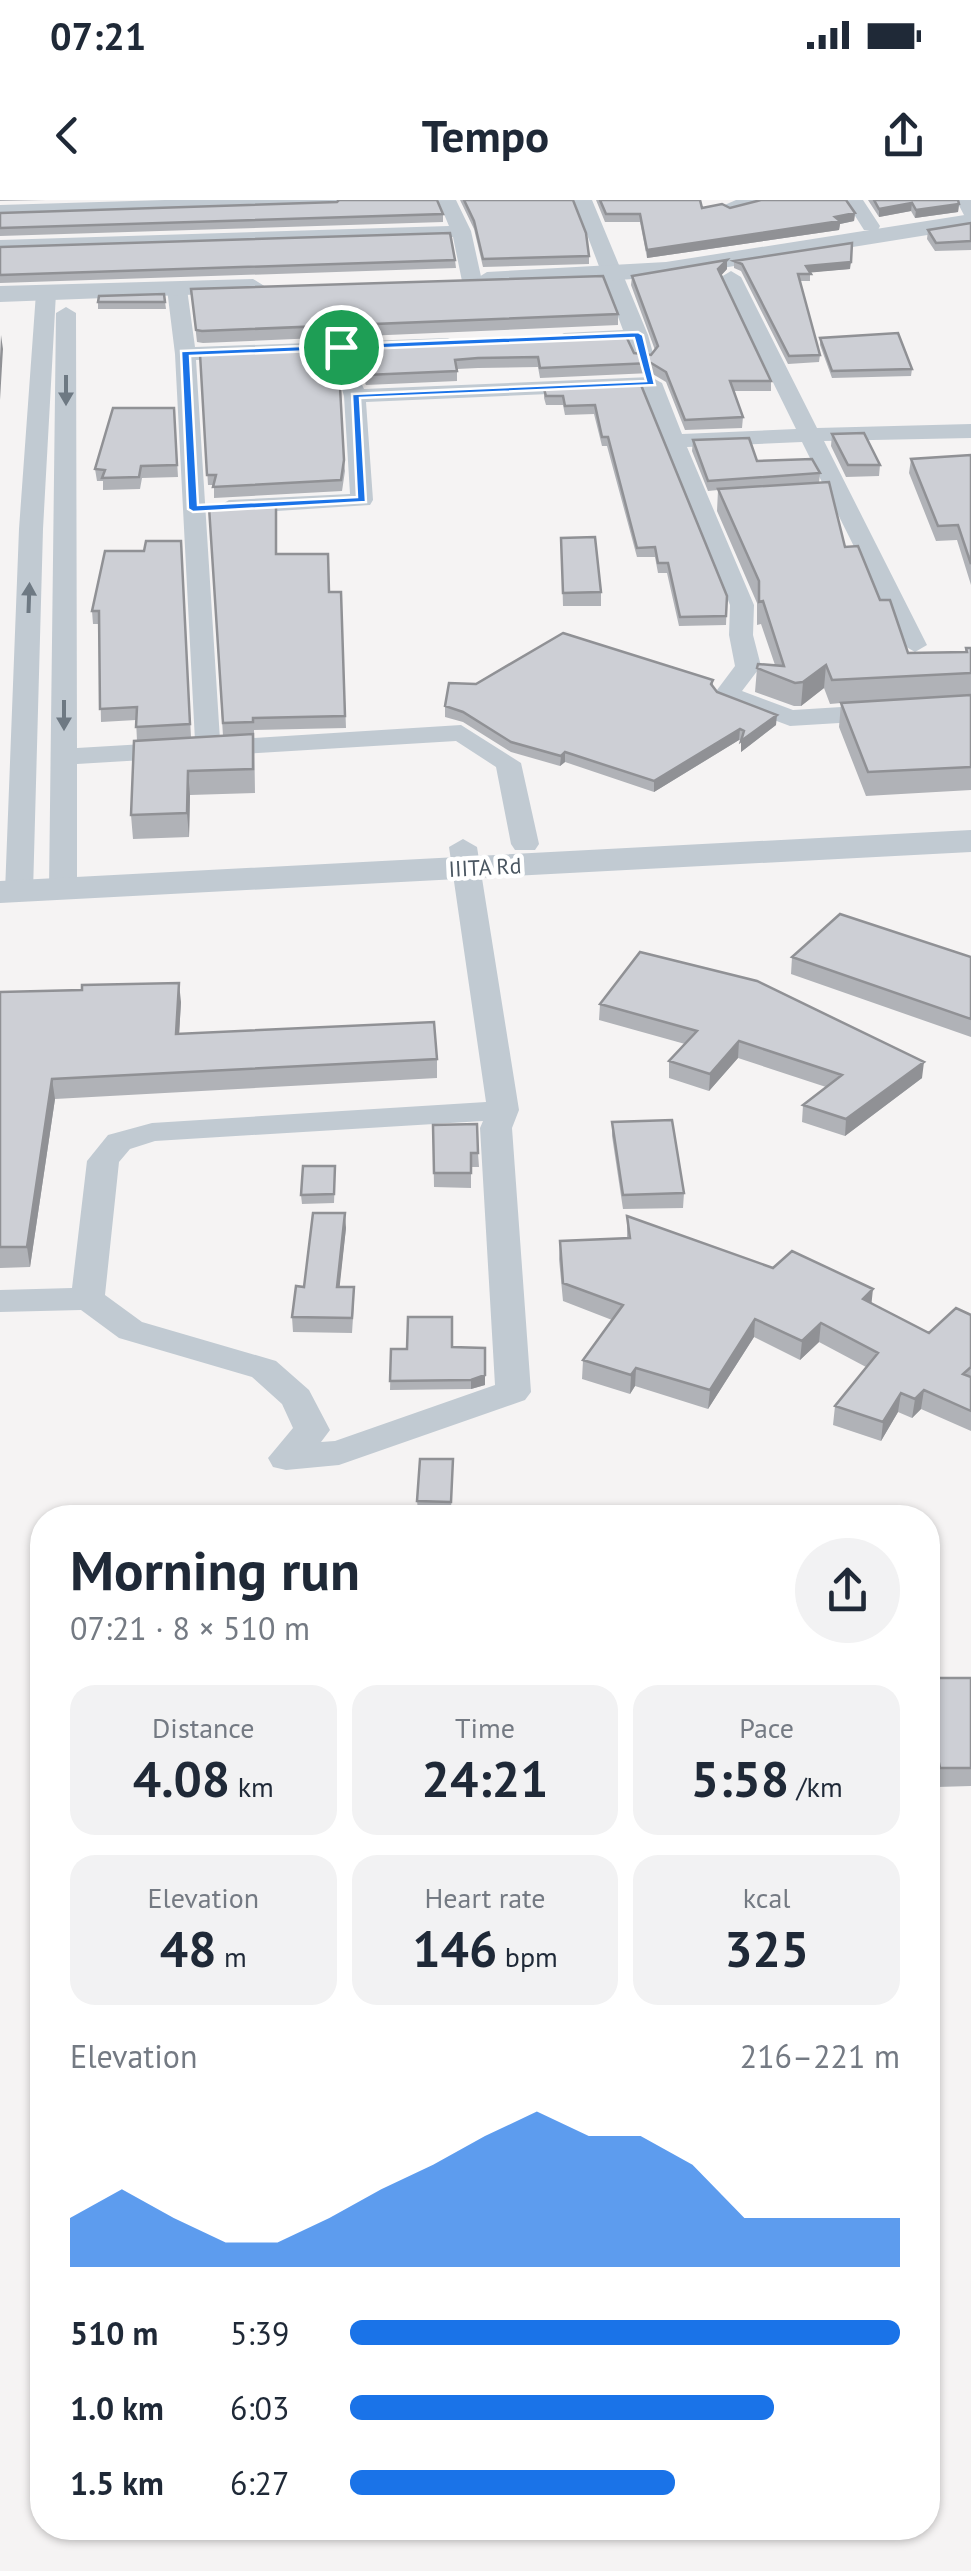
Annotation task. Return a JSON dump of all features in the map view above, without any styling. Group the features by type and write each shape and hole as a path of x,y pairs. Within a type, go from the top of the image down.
{"street":[{"path":"1,207 337,200"},
{"path":"447,200 461,230 462,281 611,275 692,266 864,233 971,220"},
{"path":"582,200 638,335 675,441 706,501 742,604 741,635 748,666 727,694 790,718 971,707"},
{"path":"729,207 764,200"},
{"path":"854,200 871,226"},
{"path":"965,200 971,211"},
{"path":"256,202 264,238"},
{"path":"88,244 93,204"},
{"path":"0,246 461,230"},
{"path":"731,277 810,434 829,493 916,644"},
{"path":"0,294 275,286"},
{"path":"176,289 185,354 208,749"},
{"path":"56,293 63,878"},
{"path":"10,881 31,529 56,293"},
{"path":"544,340 638,335"},
{"path":"185,354 470,344"},
{"path":"193,509 362,500 355,396 341,347"},
{"path":"355,396 652,383"},
{"path":"675,441 938,428 971,431"},
{"path":"64,757 461,733 508,763 525,844"},
{"name":"IIITA Rd","path":"464,857 525,844 971,820"},
{"name":"IIITA Rd","path":"10,881 464,857 971,841"},
{"path":"0,1302 88,1300 131,1330 193,1344 264,1369 296,1398 312,1430 286,1458 338,1453 416,1422 514,1392 496,1128 502,1110 464,857"},
{"path":"88,1300 103,1161 118,1142 152,1132 502,1110"}],"building":[{"path":"437,200 443,214 0,228 0,213"},
{"path":"464,200 573,200 586,233 589,256 483,259 474,221"},
{"path":"600,200 700,200 702,208 722,204 730,208 761,200 846,200 855,213 835,217 840,221 647,250 640,214 606,214"},
{"path":"874,200 958,200 959,204 916,210 912,203 879,209"},
{"path":"971,223 971,241 936,243 928,230"},
{"path":"450,233 455,260 0,275 0,247"},
{"path":"852,243 851,262 806,266 811,274 798,274 820,355 789,356 742,264 734,261"},
{"path":"727,260 718,269 771,381 730,381 743,417 685,420 666,372 651,363 540,368 538,357 478,358 455,360 457,371 366,375 359,360 347,357 334,367 340,387 344,460 341,480 213,487 216,475 207,475 200,354 626,336 634,353 651,355 658,346 632,276"},
{"path":"603,276 618,314 202,331 196,330 191,289"},
{"path":"164,294 165,302 98,302 99,296"},
{"path":"898,333 912,369 832,371 820,338"},
{"path":"641,385 727,596 726,616 680,617 668,563 658,563 655,547 637,548 608,437 602,437 595,405 565,406 563,396 546,396 544,389"},
{"path":"113,408 174,408 177,465 141,466 139,477 102,478 105,470 95,469"},
{"path":"864,433 880,465 848,465 832,434"},
{"path":"749,438 757,461 812,459 820,473 708,481 693,440"},
{"path":"971,455 971,564 958,525 938,526 911,459"},
{"path":"829,482 845,547 858,546 880,600 890,600 908,653 967,652 966,648 971,648 971,673 832,680 826,665 803,682 795,683 757,668 758,664 784,666 763,601 759,602 759,581 718,489"},
{"path":"276,503 276,554 328,554 329,592 341,592 345,716 253,718 253,722 223,723 209,507"},
{"path":"595,537 601,592 563,593 561,538"},
{"path":"146,541 181,541 190,724 136,727 137,707 100,709 99,611 92,611 105,551 144,551"},
{"path":"563,633 713,680 711,684 717,692 777,715 741,741 744,731 740,729 654,781 565,752 561,756 511,742 463,712 445,706 449,683 476,684"},
{"path":"971,695 971,767 868,772 841,703"},
{"path":"253,734 253,769 188,771 187,813 131,815 134,741"},
{"path":"840,914 971,957 971,1019 792,957"},
{"path":"640,952 757,981 924,1062 846,1119 803,1105 842,1075 739,1041 710,1074 669,1061 697,1031 600,1004"},
{"path":"179,983 176,1034 434,1022 437,1059 52,1079 27,1247 0,1247 0,992"},
{"path":"672,1120 684,1193 623,1195 612,1122"},
{"path":"477,1124 478,1153 471,1153 471,1173 434,1173 433,1125"},
{"path":"303,1166 335,1166 334,1194 301,1195"},
{"path":"313,1213 345,1213 337,1287 354,1287 352,1318 292,1317 296,1286 304,1287"},
{"path":"627,1216 773,1268 792,1251 873,1289 863,1299 929,1333 956,1308 971,1315 971,1367 963,1374 971,1377 971,1411 924,1390 915,1399 901,1393 883,1422 835,1406 878,1353 821,1323 802,1341 755,1319 710,1390 636,1368 631,1375 583,1360 623,1305 563,1283 560,1241 630,1238"},
{"path":"408,1317 452,1317 452,1347 485,1348 485,1375 471,1380 390,1381 391,1349 407,1349"},
{"path":"420,1459 453,1459 451,1502 417,1501"},
{"path":"940,1678 971,1678 971,1768 940,1768"}],"route":[{"path":"638,335 652,383 355,396 362,500 193,509 185,354 341,347 638,335"}]}
